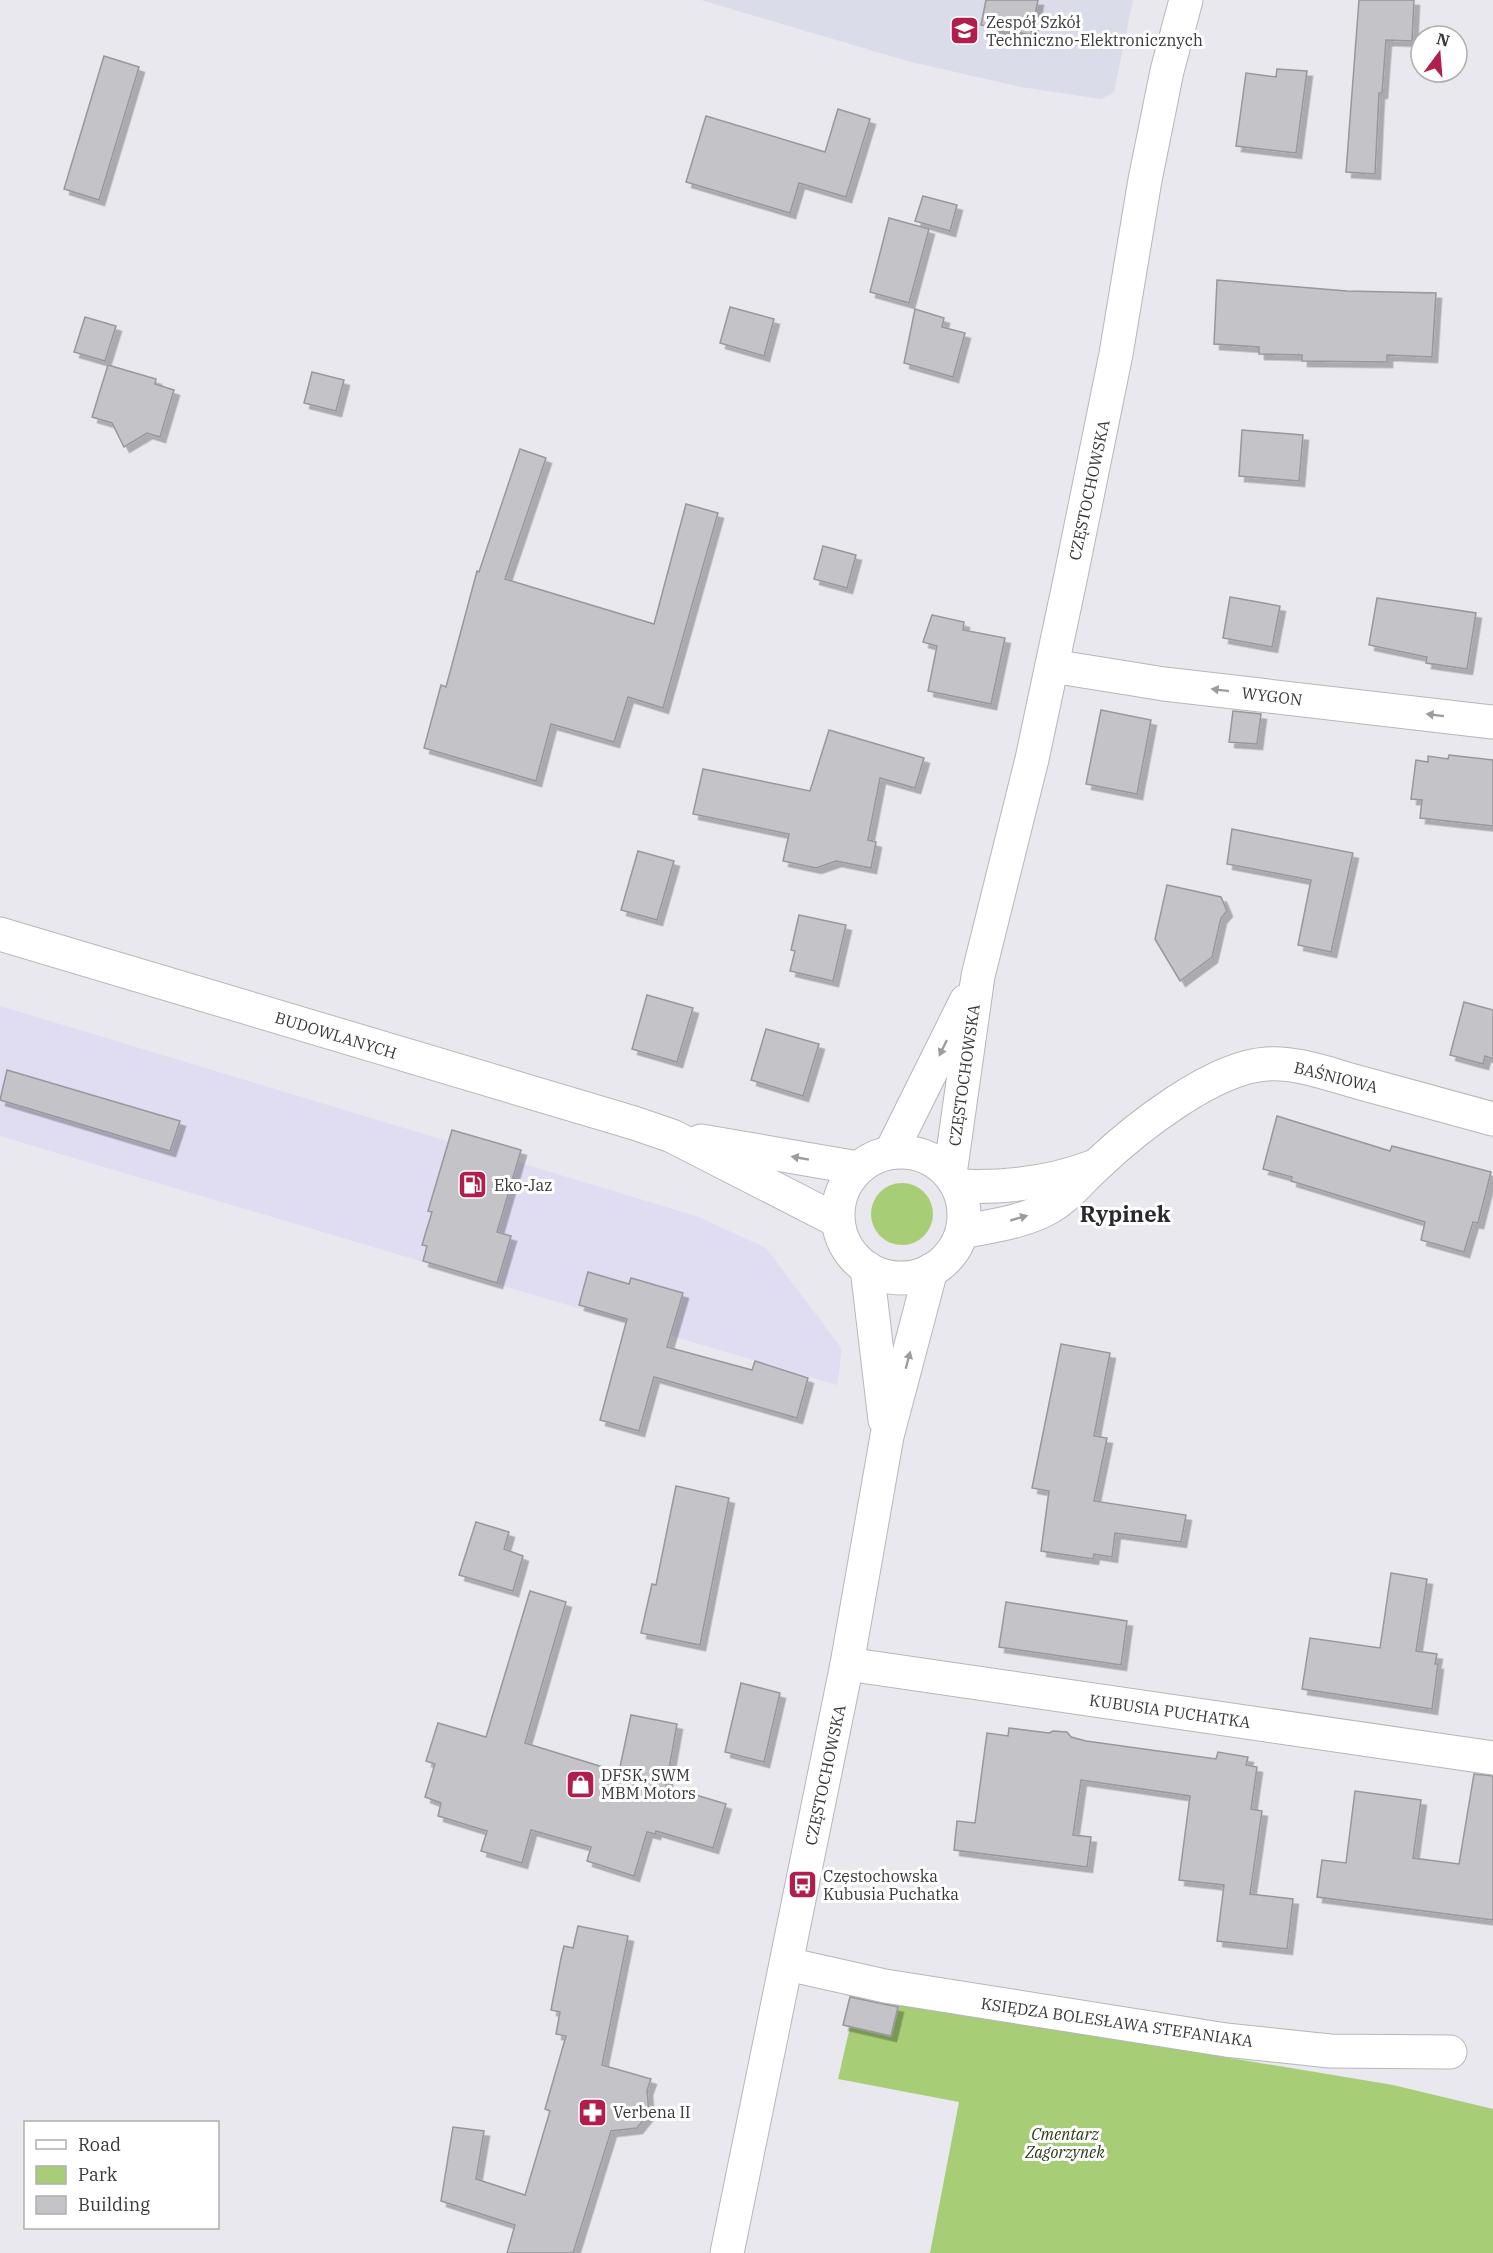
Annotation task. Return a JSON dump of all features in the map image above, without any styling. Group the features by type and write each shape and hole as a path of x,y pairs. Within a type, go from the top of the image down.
{"street":[{"name":"CZĘSTOCHOWSKA","path":"954,1180 978,976 1032,759 1052,666 1112,375 1145,180 1167,71 1186,0"},
{"name":"WYGON","path":"1052,666 1164,684 1493,722"},
{"name":"BUDOWLANYCH","path":"0,934 672,1136 858,1168"},
{"name":"CZĘSTOCHOWSKA","path":"891,1152 978,976"},
{"name":"BAŚNIOWA","path":"962,1232 1018,1219 1047,1209 1076,1187 1097,1165 1188,1094 1215,1079 1265,1064 1305,1068 1493,1119"},
{"name":"BUDOWLANYCH","path":"672,1136 838,1221"},
{"path":"891,1152 907,1152 923,1156 954,1180 964,1216 962,1232 945,1261 915,1276 898,1278 882,1275 867,1268 847,1248 838,1221 839,1202 846,1183 858,1168 873,1158 891,1152"},
{"name":"BAŚNIOWA","path":"954,1180 984,1187 1053,1179 1097,1165"},
{"name":"CZĘSTOCHOWSKA","path":"867,1268 888,1436"},
{"name":"CZĘSTOCHOWSKA","path":"727,2253 847,1664 888,1436 931,1270"},
{"name":"KUBUSIA PUCHATKA","path":"847,1664 1493,1758"},
{"name":"KSIĘDZA BOLESŁAWA STEFANIAKA","path":"787,1964 896,1988 1226,2040 1329,2051 1450,2052"}],"shaded area":[{"name":"Zespół Szkół Techniczno-Elektronicznych","path":"701,0 1133,0 1114,92 1101,99 1021,87 907,61"},
{"path":"0,1006 696,1216 766,1248 842,1349 837,1385 0,1136"}],"green space":[{"path":"902,1183 914,1185 924,1192 931,1202 933,1214 931,1226 924,1236 914,1243 902,1245 890,1243 880,1236 873,1226 871,1214 873,1202 880,1192 890,1185"},
{"name":"Cmentarz Zagorzynek","path":"850,1994 898,2005 899,2003 1393,2085 1493,2109 1493,2253 930,2253 959,2102 838,2079 850,2027 843,2026"}],"building":[{"path":"986,0 1038,0 1031,35 981,25"},
{"path":"1359,0 1414,0 1413,24 1409,24 1409,41 1386,40 1382,93 1379,93 1375,174 1346,172"},
{"path":"104,56 139,67 99,200 64,189"},
{"path":"1277,69 1307,71 1296,153 1236,146 1246,73 1276,77"},
{"path":"838,109 870,119 846,197 799,183 790,213 686,182 706,116 825,152"},
{"path":"923,196 957,205 950,231 915,221"},
{"path":"889,218 929,229 909,303 870,292"},
{"path":"1217,280 1347,291 1436,293 1432,357 1387,355 1387,362 1302,361 1302,355 1259,354 1259,347 1214,344"},
{"path":"730,307 774,319 764,356 720,343"},
{"path":"915,309 944,318 942,327 965,333 953,377 904,363"},
{"path":"85,317 116,326 105,361 74,352"},
{"path":"108,365 156,379 155,384 174,390 160,437 147,433 124,447 112,423 92,417"},
{"path":"312,372 344,380 336,411 304,403"},
{"path":"1242,430 1303,435 1299,481 1239,476"},
{"path":"520,449 546,458 505,579 654,624 686,504 718,513 663,708 628,697 614,742 551,724 536,781 424,748 441,685 446,687 477,571 479,572"},
{"path":"823,546 856,555 847,588 814,579"},
{"path":"1230,597 1280,606 1272,647 1223,638"},
{"path":"1377,598 1476,613 1467,669 1426,663 1427,657 1369,645"},
{"path":"932,615 964,622 963,630 1005,638 991,704 928,691 937,646 923,642"},
{"path":"1101,710 1151,720 1137,794 1086,784"},
{"path":"1233,711 1261,714 1257,744 1229,742"},
{"path":"829,730 924,758 915,788 880,778 868,840 876,842 871,868 836,861 816,868 783,861 789,834 693,814 703,769 810,791"},
{"path":"1449,755 1493,760 1493,826 1420,818 1422,800 1411,799 1416,760 1428,762 1428,756 1448,759"},
{"path":"1232,829 1353,853 1331,952 1298,945 1311,880 1227,864"},
{"path":"638,851 674,861 657,920 621,910"},
{"path":"1167,885 1221,897 1227,911 1221,918 1212,957 1180,981 1155,939"},
{"path":"799,915 846,925 833,981 790,971 795,951 791,950"},
{"path":"647,995 693,1008 677,1062 632,1049"},
{"path":"1464,1002 1493,1010 1493,1059 1485,1056 1483,1064 1450,1055"},
{"path":"766,1029 819,1044 803,1096 751,1080"},
{"path":"7,1070 180,1121 170,1151 0,1100"},
{"path":"1277,1116 1390,1151 1392,1146 1491,1172 1478,1223 1473,1222 1464,1252 1421,1240 1425,1222 1291,1181 1292,1177 1263,1169"},
{"name":"Eko-Jaz","path":"452,1130 521,1150 497,1232 511,1236 497,1283 423,1261 427,1246 422,1245 432,1212 428,1211"},
{"path":"588,1272 629,1284 631,1278 683,1293 667,1347 752,1370 755,1361 808,1378 797,1418 654,1377 639,1431 600,1420 627,1319 579,1305"},
{"path":"1061,1344 1110,1353 1094,1436 1107,1438 1094,1501 1186,1515 1181,1542 1115,1533 1112,1557 1094,1554 1093,1559 1041,1551 1049,1491 1032,1488"},
{"path":"676,1486 729,1498 700,1645 641,1633 652,1584 656,1585"},
{"path":"476,1522 509,1532 504,1549 523,1556 513,1591 459,1575"},
{"path":"1391,1573 1427,1579 1416,1651 1437,1654 1435,1664 1438,1664 1432,1709 1302,1689 1310,1638 1380,1648"},
{"path":"530,1591 566,1602 525,1743 619,1772 631,1715 677,1724 666,1786 726,1804 713,1848 656,1831 655,1834 647,1832 634,1876 587,1861 591,1847 531,1830 522,1863 481,1851 487,1831 438,1816 441,1803 425,1797 435,1764 426,1761 438,1723 486,1737"},
{"path":"1006,1602 1127,1621 1121,1665 999,1647"},
{"path":"741,1683 780,1693 764,1762 725,1752"},
{"path":"1009,1728 1049,1733 1067,1732 1071,1737 1086,1741 1216,1759 1218,1752 1248,1757 1246,1765 1257,1767 1251,1809 1262,1811 1250,1894 1293,1899 1287,1949 1217,1941 1224,1885 1179,1880 1190,1796 1081,1780 1073,1835 1091,1837 1087,1867 954,1850 957,1821 975,1823 987,1733 1008,1736"},
{"path":"1474,1774 1493,1776 1493,1920 1317,1897 1322,1860 1346,1863 1355,1791 1421,1800 1413,1858 1459,1864"},
{"path":"578,1926 628,1936 602,2065 651,2079 647,2090 649,2113 637,2128 611,2131 573,2253 507,2253 515,2225 441,2201 453,2127 484,2131 476,2179 525,2195 550,2111 545,2109 566,2036 556,2034 560,2012 551,2010 561,1958 564,1946 573,1948"},
{"path":"850,1997 898,2007 891,2036 843,2025"}],"place":[{"name":"Zespół Szkół Techniczno-Elektronicznych","path":"965,31"},
{"name":"Eko-Jaz","path":"473,1185"},
{"name":"DFSK, SWM MBM Motors","path":"580,1784"},
{"name":"Częstochowska Kubusia Puchatka","path":"802,1885"},
{"name":"Verbena II","path":"592,2112"}],"district":[{"name":"Rypinek","path":"1125,1213"}]}
